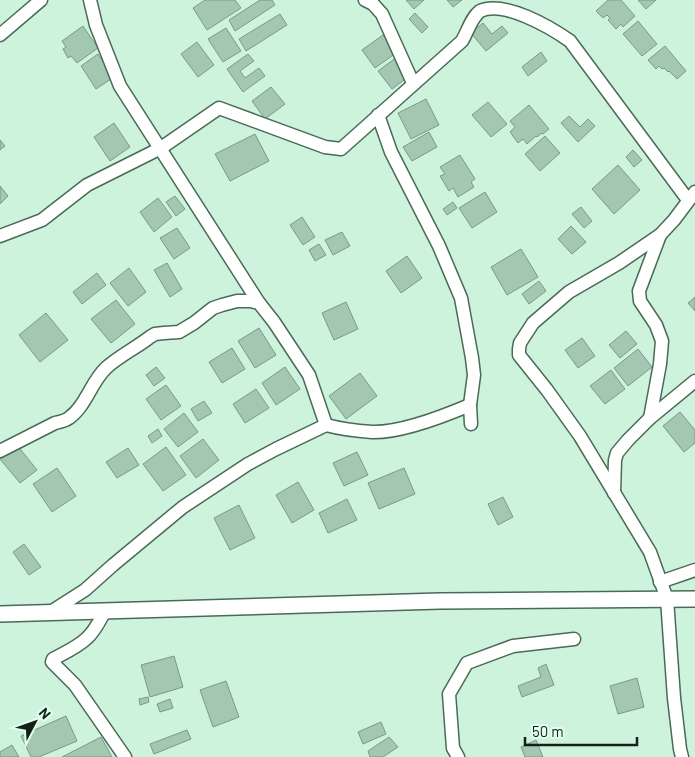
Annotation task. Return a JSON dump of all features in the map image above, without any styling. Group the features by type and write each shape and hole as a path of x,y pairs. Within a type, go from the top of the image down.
{"street":[{"path":"0,34 41,0"},
{"path":"90,0 96,25 120,86 259,303 309,375 326,425"},
{"path":"365,0 373,4 382,14 413,83"},
{"path":"0,236 42,220 87,185 161,148 219,108 325,147 341,149 462,40 474,18 480,11 494,2 526,12 570,41 691,196 674,220 660,235 619,263 569,292 533,323 520,343 519,349 520,355 580,436 650,552 667,599 674,698 682,757"},
{"path":"378,115 391,152 439,246 461,298 474,375 470,405 471,424"},
{"path":"650,418 662,353 662,341 656,325 640,301 639,291 660,235"},
{"path":"0,451 69,418 78,410 96,379 106,368 150,336 178,332 190,326 213,308 222,305 237,301 259,303"},
{"path":"614,493 617,453 650,418 695,381"},
{"path":"49,613 85,590 183,507 248,464 276,449 326,425 373,432 389,431 432,419 470,405"},
{"path":"660,582 695,570"},
{"path":"0,614 440,601 695,599"},
{"path":"105,611 87,638 51,660 75,685 124,757"},
{"path":"458,757 453,748 450,694 467,664 513,646 574,639"}],"building":[{"path":"205,0 235,0 241,8 207,30 193,8"},
{"path":"260,0 272,0 275,5 235,31 229,20"},
{"path":"406,0 424,0 414,9"},
{"path":"447,0 462,0 453,7"},
{"path":"608,0 621,0 635,16 623,27 621,24 616,29 608,20 610,18 607,15 603,18 596,11"},
{"path":"638,0 656,0 646,9"},
{"path":"415,13 428,27 422,33 409,19"},
{"path":"280,14 287,25 246,51 239,39"},
{"path":"638,21 657,44 642,56 623,34"},
{"path":"483,23 492,34 502,26 508,33 486,51 471,33"},
{"path":"83,26 98,48 77,63 71,56 68,58 63,49 66,47 62,41"},
{"path":"226,28 241,51 223,62 208,39"},
{"path":"383,35 396,53 375,68 362,50"},
{"path":"197,42 214,65 198,77 181,54"},
{"path":"665,46 686,71 677,79 664,68 662,69 659,66 656,69 648,60"},
{"path":"541,52 547,61 528,76 522,67"},
{"path":"98,54 114,77 96,89 81,66"},
{"path":"248,54 254,61 240,71 245,78 259,68 265,76 243,92 227,69"},
{"path":"397,57 411,75 392,89 378,71"},
{"path":"271,87 285,104 265,119 252,101"},
{"path":"426,99 439,125 411,139 398,113"},
{"path":"488,102 507,124 491,137 472,115"},
{"path":"529,105 549,129 543,134 536,136 527,144 523,139 518,143 510,132 515,127 510,121"},
{"path":"569,116 580,127 588,119 595,126 578,142 561,123"},
{"path":"114,123 130,147 110,161 94,137"},
{"path":"429,132 437,147 412,161 403,147"},
{"path":"255,134 269,161 230,181 215,154"},
{"path":"545,136 560,153 540,171 525,154"},
{"path":"0,140 5,146 0,150"},
{"path":"633,150 642,160 634,167 626,157"},
{"path":"460,155 475,179 471,182 474,187 458,197 453,188 449,191 440,176 445,174 440,167"},
{"path":"618,165 640,190 614,214 592,189"},
{"path":"0,186 8,196 0,204"},
{"path":"485,192 497,212 472,228 459,208"},
{"path":"175,196 185,209 176,216 166,202"},
{"path":"158,198 172,217 154,232 140,212"},
{"path":"453,202 457,208 447,215 443,209"},
{"path":"581,207 592,221 584,228 572,214"},
{"path":"302,217 315,237 303,245 290,225"},
{"path":"571,226 586,242 572,254 558,239"},
{"path":"177,228 190,248 174,259 160,238"},
{"path":"342,232 350,246 333,255 325,240"},
{"path":"319,244 326,255 315,261 309,250"},
{"path":"521,249 538,277 507,295 491,267"},
{"path":"407,256 422,278 401,293 386,271"},
{"path":"167,263 182,289 170,297 154,270"},
{"path":"129,268 146,292 128,306 110,283"},
{"path":"97,273 106,285 82,304 73,292"},
{"path":"539,281 546,291 529,304 522,294"},
{"path":"695,297 695,311 688,303"},
{"path":"116,300 135,324 111,343 91,319"},
{"path":"346,302 358,329 334,340 322,313"},
{"path":"46,313 68,340 40,362 19,335"},
{"path":"259,328 276,355 255,368 238,341"},
{"path":"626,331 637,344 620,358 609,345"},
{"path":"582,338 595,356 578,368 565,350"},
{"path":"232,348 245,369 222,383 209,362"},
{"path":"638,349 652,367 628,386 614,368"},
{"path":"156,367 165,378 154,386 146,375"},
{"path":"285,367 300,389 276,405 262,383"},
{"path":"611,370 625,389 605,404 590,386"},
{"path":"360,373 377,396 346,419 329,396"},
{"path":"166,385 181,406 161,420 146,399"},
{"path":"256,389 269,408 245,423 233,404"},
{"path":"204,401 212,413 198,421 191,409"},
{"path":"680,412 695,430 695,443 684,452 663,426"},
{"path":"184,413 198,432 178,447 164,429"},
{"path":"158,429 162,436 152,443 148,436"},
{"path":"203,439 219,460 196,478 180,456"},
{"path":"17,445 37,470 20,483 0,459"},
{"path":"166,447 186,475 163,491 143,464"},
{"path":"128,448 139,465 117,478 106,462"},
{"path":"357,452 368,475 344,486 333,463"},
{"path":"57,468 76,496 52,512 33,484"},
{"path":"404,468 415,494 379,509 368,483"},
{"path":"298,482 314,510 292,523 276,495"},
{"path":"503,497 513,517 498,525 488,504"},
{"path":"347,499 357,520 328,533 319,513"},
{"path":"239,505 255,538 230,550 214,518"},
{"path":"24,544 41,567 29,575 13,552"},
{"path":"174,656 183,687 150,697 141,665"},
{"path":"546,664 554,685 522,697 518,686 541,677 538,668"},
{"path":"637,678 644,707 618,714 610,686"},
{"path":"226,681 239,717 213,727 200,690"},
{"path":"148,697 149,702 140,705 139,699"},
{"path":"170,699 173,708 160,712 157,704"},
{"path":"66,716 77,741 39,757 31,757 21,736"},
{"path":"381,722 386,734 363,744 358,732"},
{"path":"187,730 191,739 154,754 150,744"},
{"path":"101,737 112,757 62,757"},
{"path":"389,737 398,747 383,757 370,757 368,751"},
{"path":"536,740 543,757 525,757 521,747"},
{"path":"12,745 19,757 0,757 0,752"}]}
